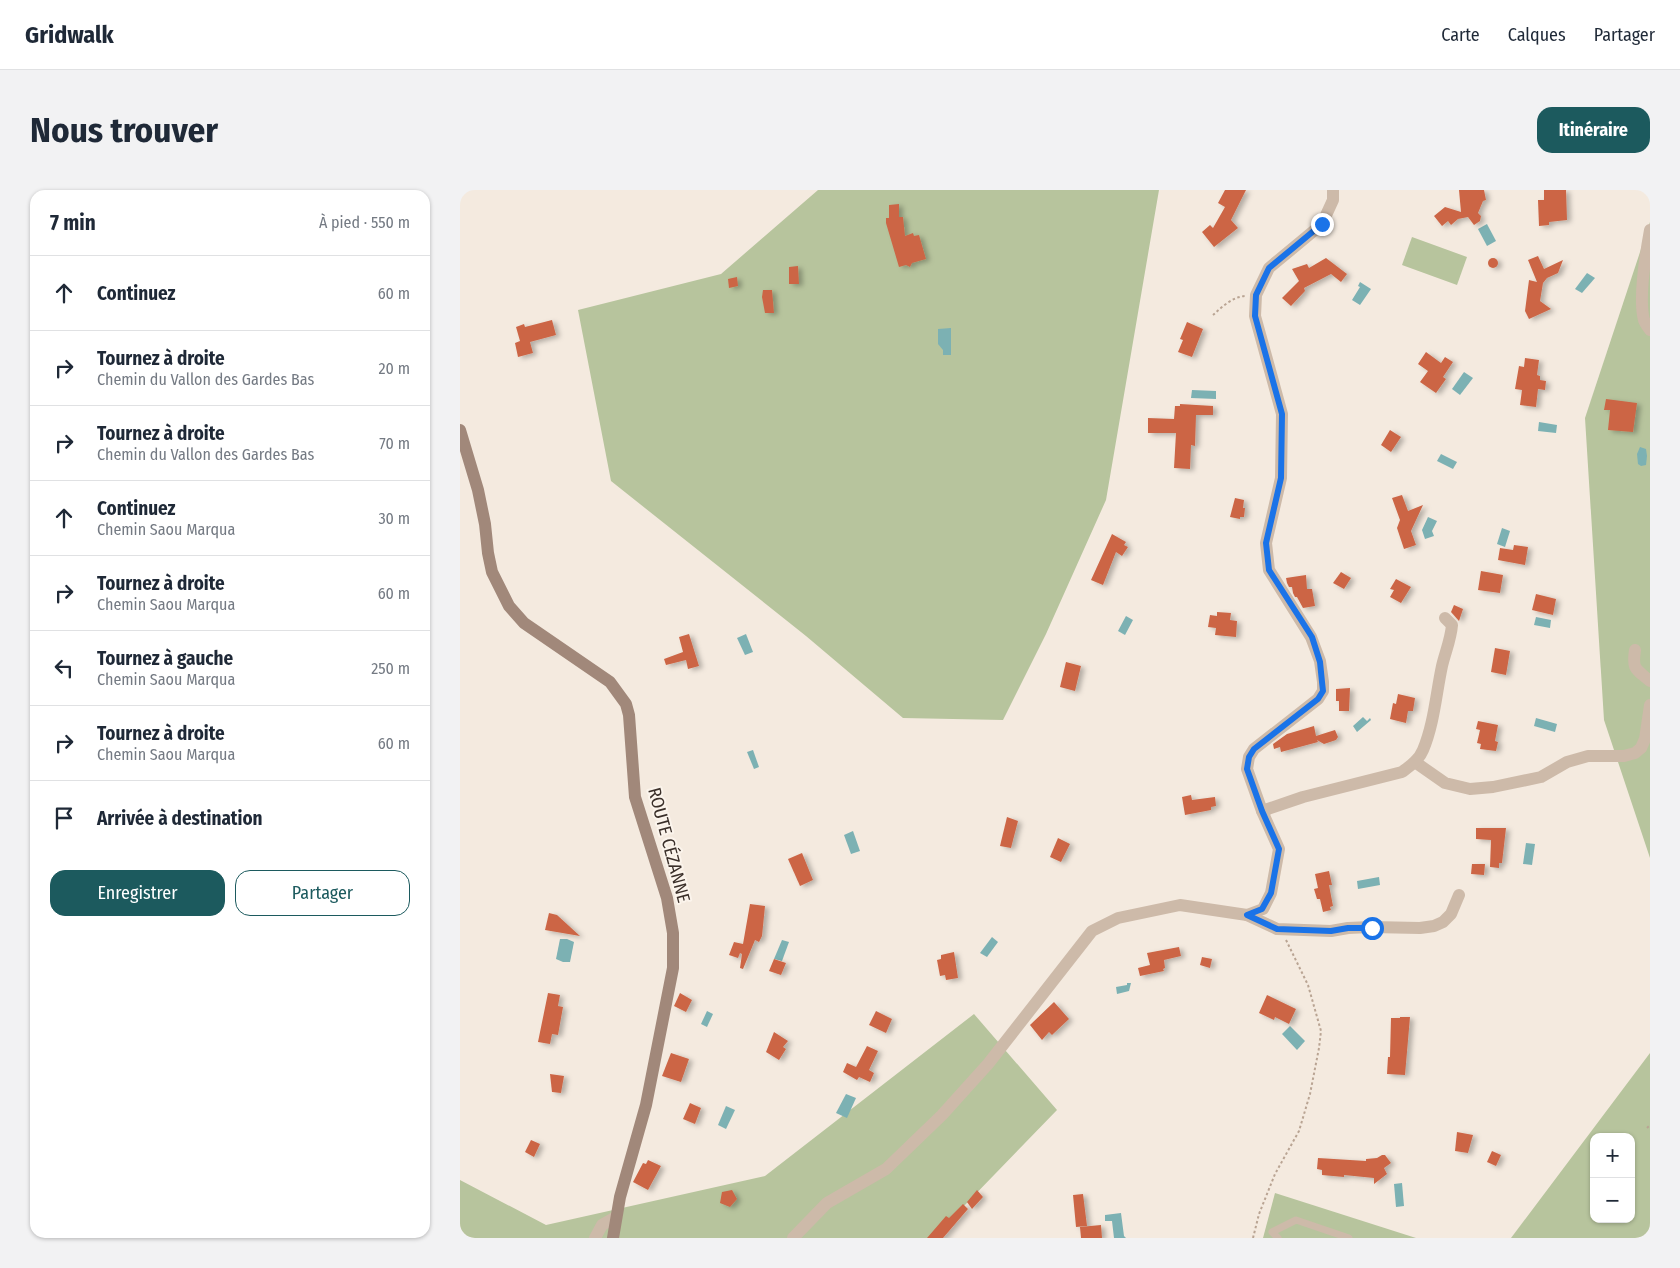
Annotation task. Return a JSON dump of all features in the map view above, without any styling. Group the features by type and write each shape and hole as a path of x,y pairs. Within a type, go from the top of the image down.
{"street":[{"path":"1247,915 1262,909 1271,893 1279,849 1262,811 1247,769 1249,757 1254,749 1318,699 1323,691 1320,662 1312,637 1269,570 1266,543 1281,478 1282,414 1255,316 1256,295 1269,268 1322,224 1333,200 1333,190"},
{"path":"1650,230 1644,260 1642,304 1644,320 1650,330"},
{"name":"ROUTE CÉZANNE","path":"460,430 478,490 492,572 508,606 524,623 610,682 626,704 629,714 636,797 667,898 673,933 673,968 646,1105 616,1217 613,1238"},
{"path":"1262,811 1303,797 1402,772 1415,762 1423,752 1430,730 1451,632 1452,625 1445,618"},
{"path":"1635,650 1633,663 1636,670 1650,681"},
{"path":"1415,762 1445,783 1470,789 1493,788 1541,777 1567,762 1588,756 1624,756 1635,753 1641,748 1644,739 1650,705"},
{"path":"793,1238 827,1203 886,1169 942,1115 988,1064 1092,931 1118,918 1180,905 1247,915 1277,929 1331,931 1348,928 1420,928 1434,926 1443,922 1451,914 1459,895"},
{"path":"595,1238 602,1226 616,1217"}],"lane":[{"path":"1270,1235 1296,1220 1349,1238"},
{"path":"1270,1235 1278,1238"}],"path":[{"path":"1213,314 1240,296 1256,295"},
{"path":"1253,1238 1259,1214 1275,1174 1299,1131 1310,1094 1321,1031 1302,969 1277,929"},
{"path":"1647,1128 1650,1125"}],"green space":[{"path":"818,190 1159,190 1106,500 1046,634 1003,720 903,718 806,636 611,481 578,310 721,274"},
{"path":"1650,222 1650,858 1604,720 1585,418"},
{"path":"1412,237 1467,257 1457,285 1402,265"},
{"path":"974,1014 1057,1110 933,1238 460,1238 460,1180 546,1225 765,1176"},
{"path":"1650,1053 1650,1238 1511,1238"},
{"path":"1275,1193 1416,1238 1263,1238"}],"water":[{"path":"1487,224 1496,241 1487,246 1478,229"},
{"path":"1587,273 1595,278 1582,293 1575,289"},
{"path":"1360,282 1371,289 1360,305 1352,300 1360,287 1358,286"},
{"path":"951,328 951,355 943,355 943,350 938,344 938,329"},
{"path":"1464,372 1473,378 1460,395 1452,389"},
{"path":"1192,390 1216,391 1216,399 1191,398"},
{"path":"1539,422 1557,425 1556,433 1538,431"},
{"path":"1640,447 1646,449 1647,456 1646,465 1641,466 1638,464 1637,454"},
{"path":"1441,454 1457,462 1453,469 1437,461"},
{"path":"1428,517 1437,521 1432,531 1434,536 1425,539 1422,530"},
{"path":"1502,528 1510,531 1505,547 1497,544"},
{"path":"1126,616 1133,620 1125,635 1118,631"},
{"path":"1536,617 1551,620 1550,628 1534,625"},
{"path":"746,634 753,652 745,655 737,638"},
{"path":"1363,717 1367,721 1370,718 1371,720 1357,732 1353,726"},
{"path":"1536,718 1557,724 1555,732 1534,726"},
{"path":"753,750 759,767 754,769 747,752"},
{"path":"853,831 860,851 851,854 844,835"},
{"path":"1526,843 1535,844 1532,865 1523,864"},
{"path":"1379,877 1380,885 1358,889 1357,881"},
{"path":"992,937 998,942 987,957 980,953"},
{"path":"560,939 574,942 570,962 556,959"},
{"path":"782,940 789,942 782,961 774,959"},
{"path":"1127,983 1131,983 1129,991 1117,994 1116,987 1127,985"},
{"path":"707,1011 713,1014 707,1027 701,1024"},
{"path":"1290,1026 1305,1041 1297,1050 1282,1034"},
{"path":"846,1094 856,1098 847,1118 836,1113"},
{"path":"726,1106 735,1110 726,1129 718,1125"},
{"path":"1402,1183 1404,1206 1396,1207 1394,1184"},
{"path":"1121,1213 1124,1236 1126,1238 1114,1238 1112,1221 1105,1221 1105,1215"}],"building":[{"path":"1225,190 1246,190 1231,220 1238,228 1214,247 1202,232 1210,225 1213,228 1225,207 1218,203"},
{"path":"1459,190 1484,190 1486,200 1483,201 1478,213 1481,216 1480,221 1474,225 1468,217 1458,219 1451,225 1448,221 1442,226 1434,216 1445,207 1461,212"},
{"path":"1544,190 1566,190 1567,220 1549,222 1549,225 1539,226 1538,200 1544,200"},
{"path":"899,204 899,217 903,217 905,236 913,233 914,236 919,235 926,259 912,263 910,267 906,265 899,267 886,223 886,218 889,218 889,205"},
{"path":"1538,256 1544,269 1563,260 1558,273 1547,278 1543,283 1540,301 1551,309 1529,319 1525,311 1529,280 1537,282 1528,260"},
{"path":"1326,258 1347,274 1341,282 1331,274 1304,288 1305,291 1291,306 1282,298 1299,281 1292,269 1307,264 1309,268"},
{"path":"1491,258 1495,258 1498,263 1497,267 1491,268 1488,265 1488,261"},
{"path":"798,266 799,284 789,284 789,267"},
{"path":"737,277 738,286 729,288 728,279"},
{"path":"763,290 772,290 774,313 765,313 762,297"},
{"path":"552,320 556,335 530,342 533,353 518,357 515,343 520,341 516,327 524,324 525,327"},
{"path":"1187,322 1203,329 1192,357 1178,352 1183,340 1180,339"},
{"path":"1426,352 1441,363 1445,357 1453,362 1443,377 1446,379 1436,393 1420,382 1428,371 1418,364"},
{"path":"1525,358 1539,360 1537,375 1540,376 1540,380 1546,381 1545,390 1538,389 1536,407 1520,405 1522,390 1515,389 1519,366 1524,367"},
{"path":"1606,399 1637,403 1633,432 1608,430 1610,410 1604,410"},
{"path":"1180,404 1213,406 1213,415 1196,415 1195,446 1191,445 1190,469 1174,468 1176,433 1148,433 1148,418 1174,419 1175,406 1180,406"},
{"path":"1390,430 1401,437 1391,452 1381,445"},
{"path":"1402,495 1408,511 1423,505 1411,531 1416,545 1404,549 1397,528 1400,520 1392,498"},
{"path":"1235,498 1244,500 1244,517 1240,517 1240,519 1230,517"},
{"path":"1112,534 1126,542 1124,545 1128,547 1122,556 1116,552 1103,585 1091,580"},
{"path":"1514,545 1528,547 1525,565 1498,560 1500,548 1513,550"},
{"path":"1481,571 1503,575 1500,593 1478,590"},
{"path":"1341,572 1351,578 1344,589 1333,583"},
{"path":"1306,575 1307,589 1312,589 1315,606 1303,608 1297,597 1295,597 1292,587 1289,587 1286,578"},
{"path":"1396,579 1411,587 1401,603 1390,597 1394,590 1390,589"},
{"path":"1536,594 1556,599 1553,615 1532,610"},
{"path":"1454,605 1463,609 1459,621 1451,612"},
{"path":"1217,612 1231,613 1230,620 1237,621 1236,637 1215,635 1216,628 1208,627 1210,615 1217,616"},
{"path":"689,634 699,666 688,669 686,660 666,665 664,659 683,652 679,637"},
{"path":"1495,648 1510,651 1506,675 1491,672"},
{"path":"1066,662 1081,666 1075,691 1060,687"},
{"path":"1350,688 1349,711 1339,711 1339,701 1336,701 1336,689"},
{"path":"1398,694 1415,698 1413,711 1408,711 1406,723 1390,719 1393,703 1396,704"},
{"path":"1478,721 1498,725 1495,741 1498,742 1496,751 1480,749 1481,744 1477,743 1480,730 1476,729"},
{"path":"1314,726 1316,736 1335,730 1338,737 1336,740 1324,744 1317,740 1318,742 1281,752 1280,747 1274,749 1273,744 1287,734"},
{"path":"1191,795 1192,800 1215,797 1216,806 1211,807 1211,810 1185,815 1182,797"},
{"path":"1007,817 1018,821 1011,848 1000,846"},
{"path":"1476,828 1506,828 1502,863 1499,863 1499,868 1490,867 1491,840 1476,839"},
{"path":"1058,838 1070,844 1061,862 1050,857"},
{"path":"802,853 813,880 800,886 788,859"},
{"path":"1472,864 1485,864 1484,875 1471,874"},
{"path":"1329,871 1332,885 1329,885 1333,906 1330,907 1331,910 1323,912 1320,899 1317,899 1314,889 1318,888 1315,874"},
{"path":"750,904 765,906 762,936 759,942 755,940 743,969 740,968 742,954 740,953 738,958 729,955 734,942 743,944"},
{"path":"549,913 557,915 580,936 545,930"},
{"path":"1179,947 1181,956 1164,960 1164,971 1140,976 1138,968 1150,965 1147,953"},
{"path":"954,952 958,978 946,980 945,975 940,976 937,960 941,959 941,955"},
{"path":"1202,957 1212,959 1210,968 1200,965"},
{"path":"774,959 786,963 781,975 769,971"},
{"path":"548,993 560,995 558,1006 563,1007 558,1035 552,1034 550,1044 538,1042"},
{"path":"680,993 692,1000 686,1012 674,1006"},
{"path":"1267,995 1296,1009 1289,1024 1275,1017 1274,1020 1259,1013"},
{"path":"1054,1002 1069,1019 1052,1035 1049,1032 1042,1040 1030,1025"},
{"path":"876,1011 892,1019 886,1033 869,1025"},
{"path":"1410,1017 1405,1075 1387,1074 1388,1057 1390,1057 1391,1018"},
{"path":"774,1032 788,1041 783,1047 786,1049 779,1060 766,1052"},
{"path":"867,1046 878,1051 869,1070 874,1073 870,1082 859,1077 857,1080 843,1072 847,1063 856,1067"},
{"path":"671,1053 689,1059 681,1082 662,1076"},
{"path":"550,1074 564,1076 561,1093 552,1092"},
{"path":"690,1103 701,1108 695,1124 683,1119"},
{"path":"1457,1132 1473,1135 1468,1153 1455,1151"},
{"path":"531,1140 540,1144 534,1157 525,1152"},
{"path":"1492,1151 1501,1155 1496,1166 1487,1162"},
{"path":"1385,1155 1391,1163 1384,1168 1387,1174 1374,1184 1374,1178 1322,1175 1322,1170 1317,1169 1318,1158 1366,1161 1366,1159 1377,1158"},
{"path":"648,1160 661,1166 648,1190 633,1182 643,1163 646,1164"},
{"path":"732,1190 737,1199 730,1207 720,1203 722,1192"},
{"path":"977,1190 983,1197 972,1209 967,1202"},
{"path":"1083,1194 1087,1226 1076,1227 1073,1195"},
{"path":"963,1204 968,1209 943,1238 927,1238 946,1216 949,1218"},
{"path":"1101,1225 1102,1238 1081,1238 1080,1227"}],"route":[{"path":"1322,224 1269,268 1256,295 1255,316 1282,414 1281,478 1266,543 1269,570 1312,637 1320,662 1323,691 1310,706 1254,749 1249,757 1247,769 1262,811 1279,849 1271,893 1262,909 1247,915 1277,929 1331,931 1348,928 1372,928"}]}
